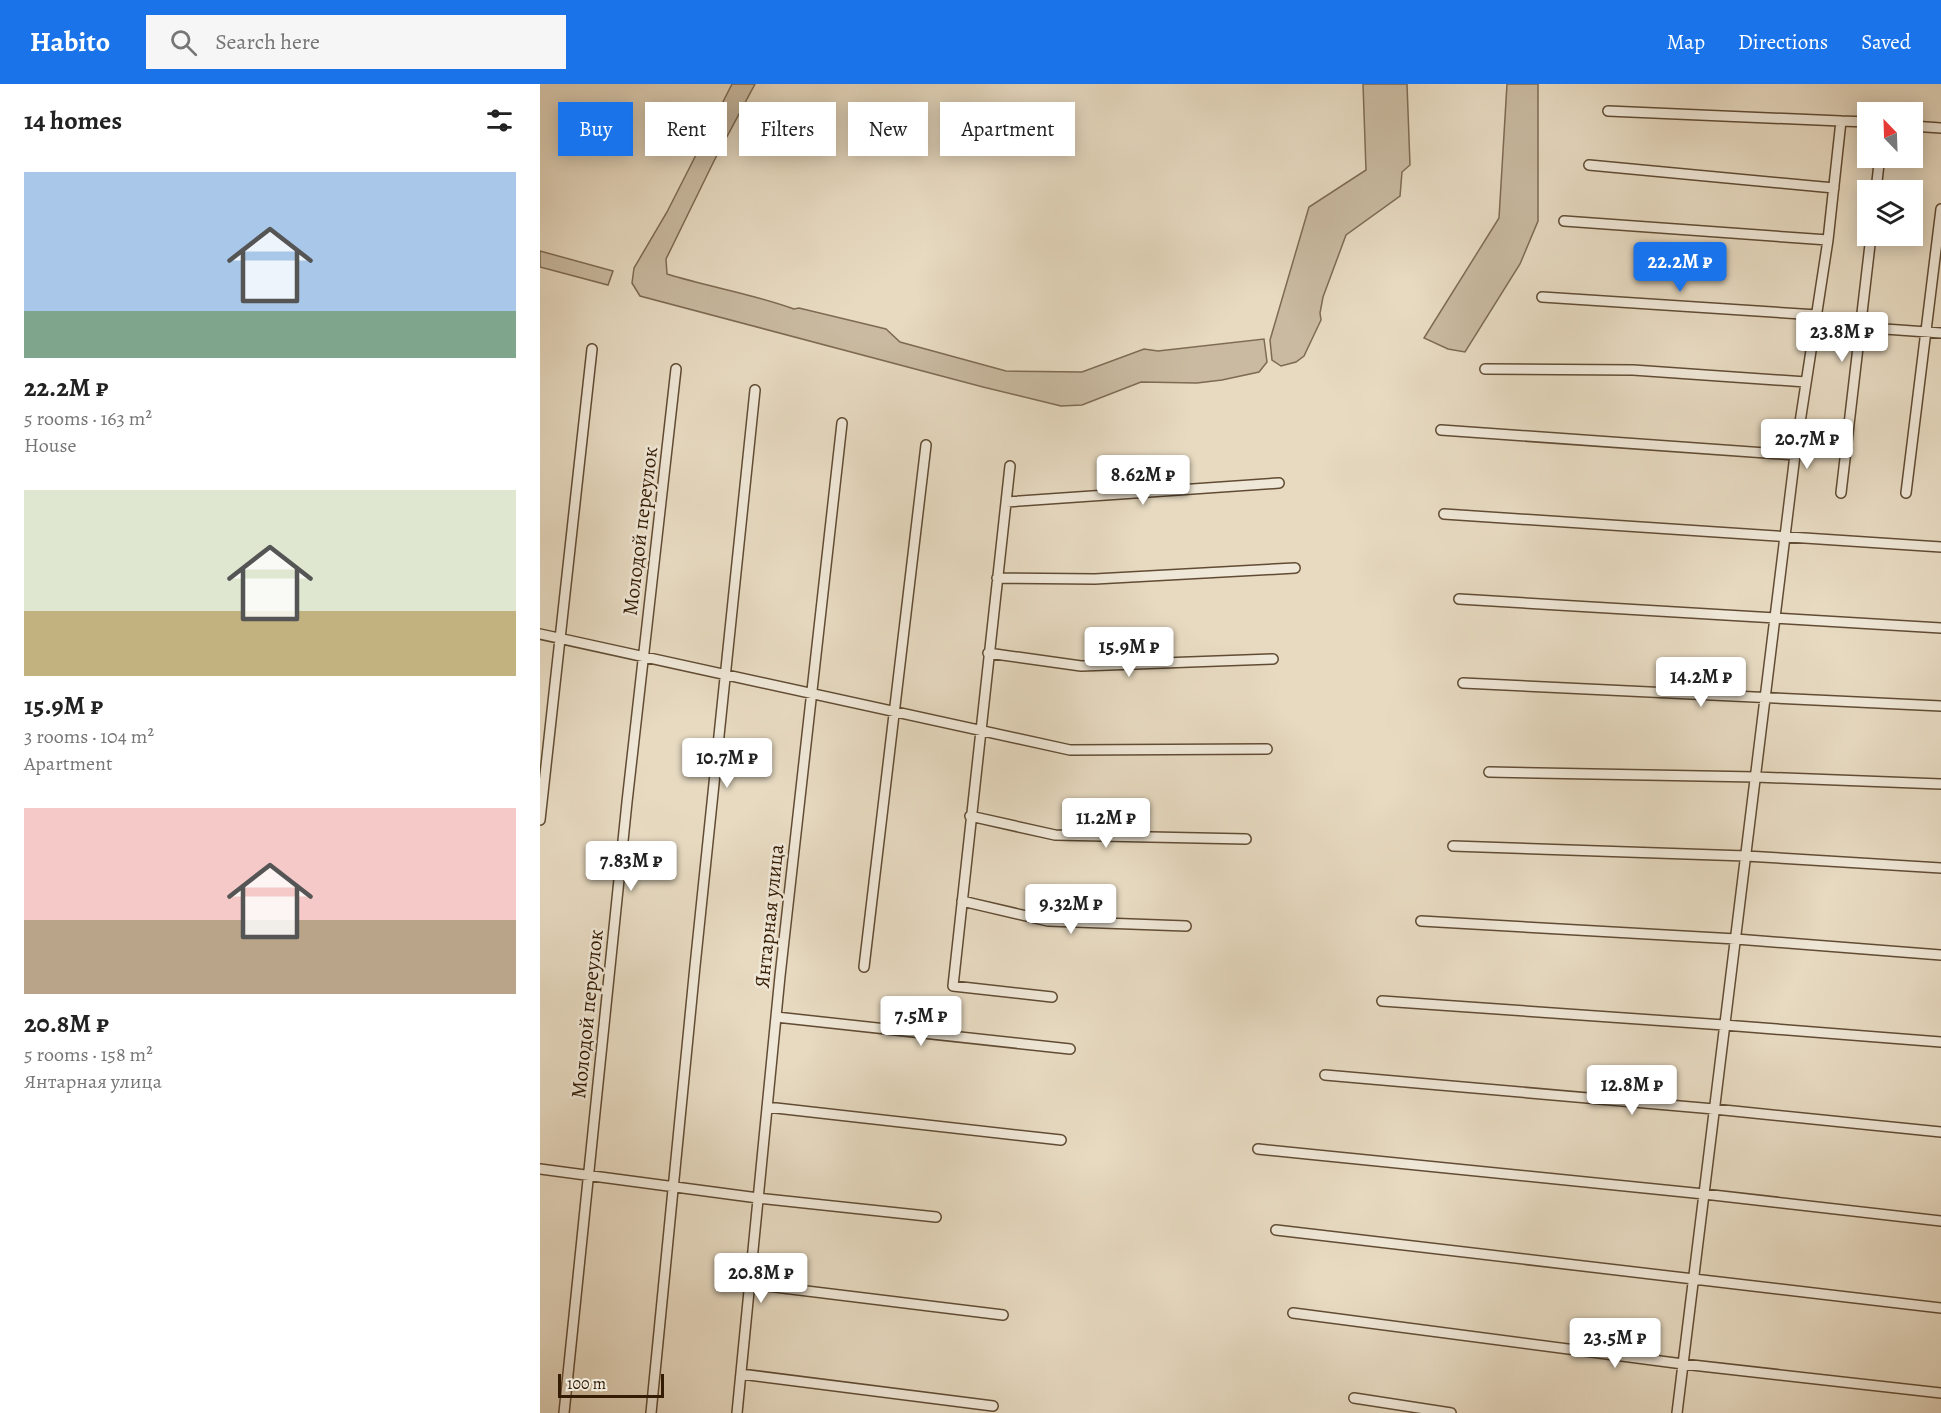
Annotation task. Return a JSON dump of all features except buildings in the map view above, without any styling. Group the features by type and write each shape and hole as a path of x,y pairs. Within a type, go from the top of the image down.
{"street":[{"path":"1608,111 1857,122"},
{"path":"1677,1413 1795,455 1828,240 1840,121"},
{"path":"1923,127 1941,128"},
{"path":"1589,165 1834,188"},
{"path":"1906,493 1941,209"},
{"path":"1564,221 1828,240"},
{"path":"1841,494 1870,246"},
{"path":"1542,297 1816,319 1860,327 1941,333"},
{"path":"540,820 592,349"},
{"name":"Молодой переулок","path":"564,1413 643,657 676,369"},
{"path":"1485,369 1633,370 1806,382"},
{"path":"651,1413 755,390"},
{"name":"Янтарная улица","path":"737,1413 776,1017 842,423"},
{"path":"1441,430 1795,455"},
{"path":"864,967 926,445"},
{"path":"1010,466 953,986 1052,997"},
{"path":"1006,502 1279,483"},
{"path":"1443,514 1941,547"},
{"path":"997,578 1095,579 1295,568"},
{"path":"1459,599 1941,628"},
{"path":"540,634 1070,750 1267,749"},
{"path":"988,653 1080,666 1273,659"},
{"path":"1463,683 1941,706"},
{"path":"1489,772 1756,777 1941,784"},
{"path":"970,816 1054,835 1246,839"},
{"path":"1453,846 1746,856 1941,868"},
{"path":"962,901 1048,921 1186,926"},
{"path":"1421,921 1736,939 1941,955"},
{"path":"1382,1001 1941,1042"},
{"path":"776,1017 1070,1050"},
{"path":"1324,1075 1714,1109 1941,1132"},
{"path":"767,1107 1060,1140"},
{"path":"1258,1149 1704,1194 1941,1221"},
{"path":"540,1169 758,1198 936,1216"},
{"path":"1276,1230 1941,1308"},
{"path":"750,1284 1003,1315"},
{"path":"1293,1313 1683,1364 1941,1393"},
{"path":"741,1374 993,1406"},
{"path":"1354,1398 1451,1413"}],"shaded area":[{"path":"732,84 755,84 745,102 739,102 739,114 727,137 727,102 723,102"},
{"path":"1363,84 1407,84 1410,165 1402,172 1400,196 1346,235 1323,297 1321,320 1304,356 1296,362 1281,366 1272,360 1270,340 1309,207 1366,170"},
{"path":"1507,84 1538,84 1538,221 1520,264 1465,352 1448,349 1424,338 1499,218"},
{"path":"695,156 717,156 666,259 667,274 794,309 799,308 886,329 900,342 1006,371 1082,372 1144,349 1158,351 1264,339 1267,362 1259,372 1222,380 1197,383 1141,382 1082,405 1061,406 983,387 640,296 632,283 634,268 667,212"},
{"path":"540,251 613,271 608,285 540,267"}]}
